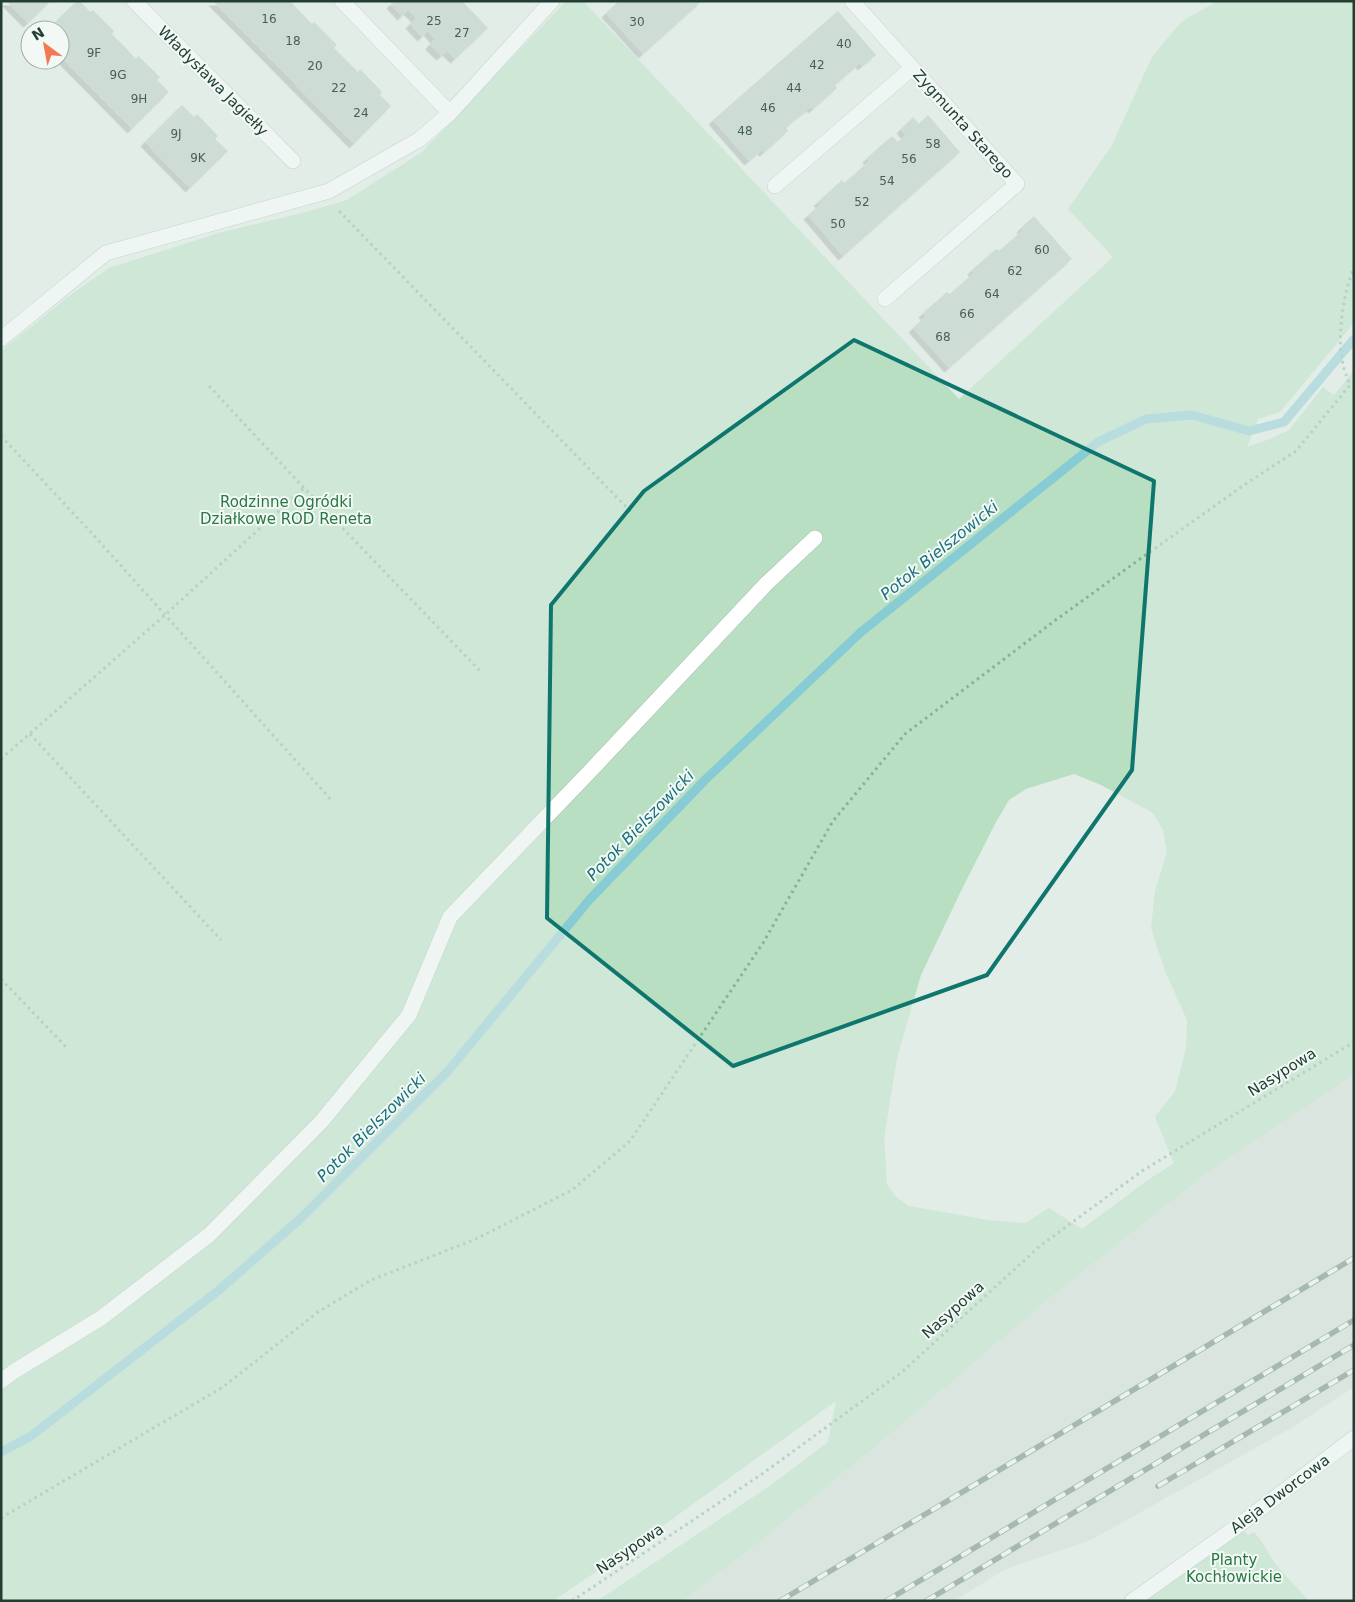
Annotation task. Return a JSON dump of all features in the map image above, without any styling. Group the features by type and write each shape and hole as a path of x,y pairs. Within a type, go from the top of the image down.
{"street":[{"name":"Władysława Jagiełły","path":"134,1 292,161"},
{"path":"342,1 450,113"},
{"path":"1,339 106,253 329,191 420,139 450,113 552,1"},
{"name":"Zygmunta Starego","path":"852,1 1016,184 885,299"},
{"path":"775,186 912,68"},
{"path":"1,1382 13,1372 101,1318 208,1235 321,1122 409,1015 450,918 760,590 815,538"},
{"name":"Aleja Dworcowa","path":"1132,1601 1239,1525 1354,1438"}],"path":[{"path":"329,191 336,207 633,514"},
{"path":"1,1518 223,1386 318,1312 371,1280 476,1239 572,1190 630,1140 762,943 833,821 904,734 1093,593 1244,485 1296,451 1350,385 1342,359 1341,322 1350,276 1354,267"},
{"path":"209,386 481,672"},
{"path":"1,436 94,536 333,802"},
{"path":"1,759 304,488"},
{"path":"30,734 222,940"},
{"path":"1,979 66,1047"},
{"name":"Nasypowa","path":"572,1601 762,1474 902,1372 1040,1246 1142,1172 1354,1042"}],"highlighted area":[{"path":"854,340 1154,481 1132,770 987,975 733,1066 547,918 551,605 644,491"}],"shaded area":[{"path":"1354,1075 1354,1387 1293,1427 1091,1540 1006,1569 954,1601 682,1601 759,1542 888,1436 1046,1301 1212,1169"}],"green space":[{"name":"Rodzinne Ogródki Działkowe ROD Reneta","path":"566,1 583,1 959,399 1113,257 1068,209 1112,145 1152,57 1182,21 1218,1 1354,1 1354,323 1280,412 1258,419 1247,447 1289,430 1323,387 1334,395 1354,370 1354,1075 1212,1169 1046,1301 888,1436 759,1542 682,1601 597,1601 771,1485 828,1442 836,1401 653,1533 553,1601 1,1601 1,351 69,296 109,268 222,232 347,200 422,152","holes":["1074,774 1101,785 1153,813 1163,830 1167,852 1155,891 1151,928 1165,971 1187,1020 1186,1048 1175,1091 1155,1117 1174,1163 1082,1229 1049,1208 1025,1223 988,1220 909,1206 896,1197 887,1184 884,1139 897,1058 921,975 961,891 1009,800 1026,789"]},
{"name":"Planty Kochłowickie","path":"1239,1525 1248,1535 1254,1532 1276,1565 1309,1601 1124,1601"}],"building":[{"path":"6,1 51,1 31,20 25,20"},
{"path":"77,1 80,1 90,12 93,10 114,31 112,34 136,59 138,56 160,77 157,80 169,92 132,129 70,66 70,20 57,20"},
{"path":"213,1 290,1 312,24 314,22 337,45 334,48 358,72 360,69 382,92 380,95 391,106 354,144"},
{"path":"394,1 462,1 488,28 455,59 447,51 441,56 430,45 435,39 428,31 422,37 410,24 416,18 408,10 402,16 391,4"},
{"path":"619,1 702,1 643,54 606,13"},
{"path":"838,11 876,55 862,66 860,63 835,85 837,88 813,109 811,107 786,128 788,131 776,142 764,152 762,150 749,161 713,120"},
{"path":"182,105 194,117 197,114 218,136 215,139 228,151 190,188 145,142"},
{"path":"928,115 960,152 843,256 808,215 821,204 818,202 842,180 844,183 857,172 869,161 867,158 892,136 898,142 906,135 901,129 913,117 919,124"},
{"path":"1034,216 1072,259 949,368 913,328 926,316 923,313 947,292 950,294 974,273 972,270 996,249 999,251 1023,230 1021,228"}],"waterway":[{"name":"Potok Bielszowicki","path":"1,1452 31,1436 219,1290 300,1219 448,1071 590,899 706,779 861,632 1098,442 1146,419 1192,415 1249,431 1284,422 1354,339"}],"railway":[{"path":"780,1601 1354,1258"},
{"path":"886,1601 1354,1320"},
{"path":"926,1601 1354,1345"},
{"path":"1158,1486 1354,1370"}]}
